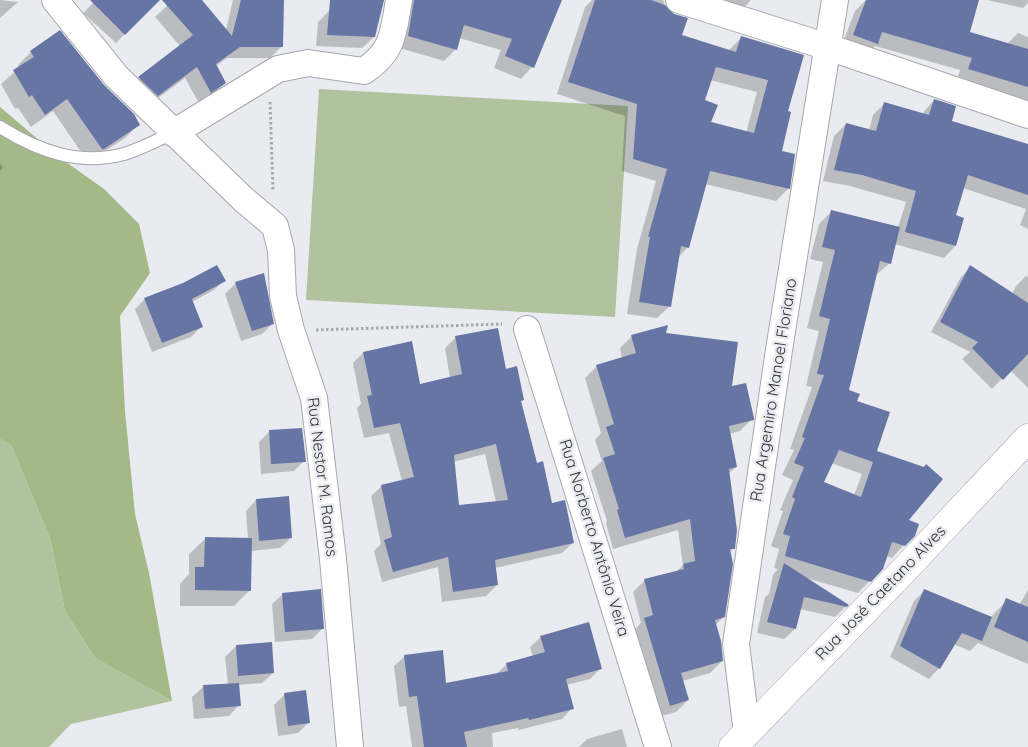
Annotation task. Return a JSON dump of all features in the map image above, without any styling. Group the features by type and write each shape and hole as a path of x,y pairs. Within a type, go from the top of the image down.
{"street":[{"path":"55,0 116,76 173,133 275,226"},
{"path":"173,133 278,69 308,63 364,71 374,64 391,44 399,0"},
{"path":"679,0 828,47 1028,115"},
{"name":"Rua Argemiro Manoel Floriano","path":"740,740 736,644 779,350 835,0"},
{"name":"Rua Nestor M. Ramos","path":"275,226 281,250 283,296 314,398 350,747"},
{"name":"Rua Norberto Antônio Veira","path":"527,329 658,747"},
{"name":"Rua José Caetano Alves","path":"740,740 1028,438"}],"lane":[{"path":"0,127 26,144 78,159 102,158 125,153 173,133"}],"path":[{"path":"270,74 275,226"},
{"path":"292,330 501,323 527,329"}],"green space":[{"path":"319,89 628,106 615,317 306,300"},
{"path":"0,107 59,157 104,189 139,224 150,273 120,316 125,411 135,514 149,573 172,701 95,658 65,611 50,538 11,445 0,439"},
{"path":"0,439 11,445 50,538 65,611 95,658 172,701 71,724 49,747 0,747"}],"building":[{"path":"90,0 160,0 125,35"},
{"path":"162,0 202,0 232,36 241,0 284,0 283,47 240,47 216,64 226,83 211,93 197,67 158,96 138,77 193,35"},
{"path":"330,0 384,0 375,37 327,35"},
{"path":"414,0 562,0 534,68 505,56 512,39 464,25 457,50 408,36"},
{"path":"595,0 651,0 665,5 674,14 688,18 682,35 736,52 741,36 804,55 788,111 791,112 782,151 795,154 790,189 710,171 689,248 681,246 671,307 639,302 650,237 648,237 667,169 633,159 637,104 568,82","holes":["716,67 768,80 754,133 711,122 718,105 705,100"]},
{"path":"866,0 979,0 970,32 1028,49 1028,87 968,69 972,58 882,32 878,44 853,35"},
{"path":"60,30 104,85 134,114 140,125 104,149 102,149 67,99 45,115 32,95 29,97 13,70 34,57 30,51"},
{"path":"934,99 956,106 952,121 1028,144 1028,195 968,175 956,215 964,218 956,246 905,232 916,191 862,175 834,170 846,123 876,131 884,102 929,115"},
{"path":"831,210 900,227 891,264 880,261 849,390 860,394 857,401 890,412 877,451 924,467 926,464 943,479 909,520 919,524 915,536 905,546 892,542 883,569 871,582 785,556 790,536 783,534 795,499 792,497 804,467 794,463 805,438 802,437 824,375 817,374 830,319 819,316 835,250 822,247","holes":["839,450 873,462 861,497 824,482"]},
{"path":"217,265 226,281 192,299 203,327 162,343 144,298 183,283"},
{"path":"970,265 1028,303 1028,354 1003,380 972,348 978,342 940,322"},
{"path":"264,273 274,324 252,331 235,282"},
{"path":"668,325 666,333 738,342 732,386 746,383 754,418 754,420 729,426 737,467 729,469 737,530 735,549 730,549 733,564 725,617 715,620 721,641 723,661 681,673 689,700 670,706 644,618 653,615 644,579 684,569 683,564 695,561 690,519 625,538 617,510 619,509 603,458 615,454 606,427 614,424 596,365 636,353 631,335"},
{"path":"498,328 506,369 517,366 524,400 521,401 537,463 543,461 552,503 565,500 574,543 495,560 498,585 453,592 448,557 393,572 384,540 392,537 381,485 414,477 400,423 374,428 367,396 372,395 363,352 412,341 420,384 462,374 455,336","holes":["496,444 508,500 459,505 454,455"]},
{"path":"302,428 306,462 271,464 269,430"},
{"path":"289,496 292,538 259,541 256,499"},
{"path":"205,537 252,538 251,591 195,590 195,567 204,567"},
{"path":"784,563 849,605 847,607 804,597 796,629 767,622"},
{"path":"321,589 324,629 285,632 282,593"},
{"path":"924,589 992,617 982,641 962,633 940,669 900,646"},
{"path":"1006,598 1028,607 1028,642 994,627"},
{"path":"589,622 602,669 566,679 574,709 529,720 528,718 464,732 467,747 424,747 417,696 409,697 404,655 443,650 446,683 508,671 506,663 545,652 540,636"},
{"path":"272,642 274,673 238,676 236,645"},
{"path":"239,683 241,706 205,709 203,685"},
{"path":"306,690 310,723 288,726 284,693"}]}
